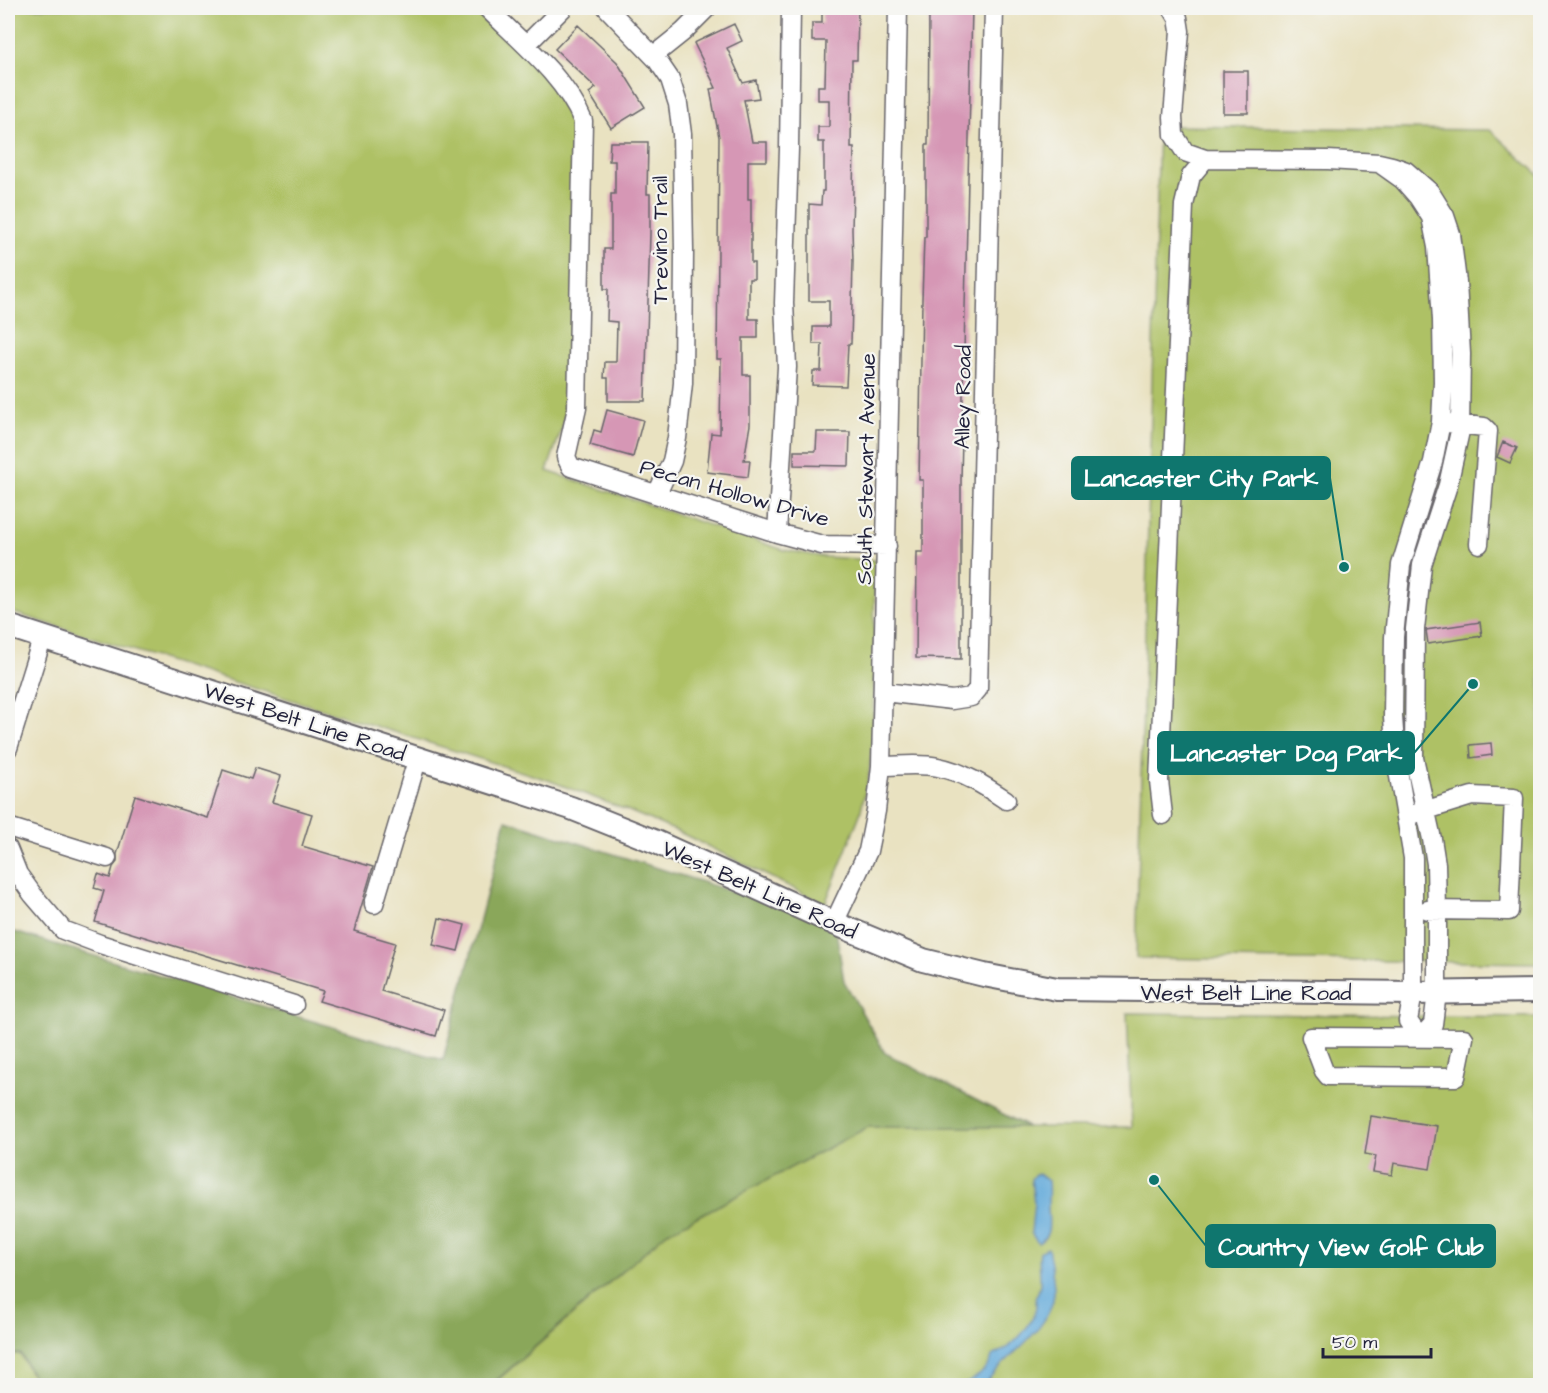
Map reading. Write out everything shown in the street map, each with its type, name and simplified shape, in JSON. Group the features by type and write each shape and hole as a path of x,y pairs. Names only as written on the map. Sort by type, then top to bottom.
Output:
{"main road":[{"name":"West Belt Line Road","path":"8,626 571,808 923,960 984,975 1058,989 1413,993 1540,991"}],"street":[{"path":"487,8 526,45 563,8"},
{"name":"Trevino Trail","path":"607,8 653,56 670,79 678,104 682,134 683,383 672,461 657,495"},
{"path":"653,56 683,32 707,8"},
{"path":"777,533 787,367 784,303 791,8"},
{"name":"South Stewart Avenue","path":"834,923 868,851 876,811 881,766 898,8"},
{"name":"Alley Road","path":"884,692 952,700 971,698 978,689 994,8"},
{"path":"1172,8 1178,18 1180,31 1173,117 1174,135 1185,152 1205,159 1328,160 1379,163 1403,180 1431,217 1448,282 1442,320 1452,395 1460,425 1453,466 1422,565 1417,609 1405,817 1413,858 1413,993 1408,1021 1420,1038"},
{"name":"Pecan Hollow Drive","path":"526,45 575,102 583,121 577,408 566,457 572,468 822,545 887,546"},
{"path":"1163,815 1159,781 1184,205 1191,176 1205,159"},
{"path":"1420,1038 1464,1038 1456,1077 1328,1076 1311,1037 1420,1038 1433,1024 1437,993 1436,864 1424,810 1407,774 1393,717 1394,637 1401,565 1432,462 1441,422 1452,395"},
{"path":"1441,422 1484,427 1488,431 1479,544"},
{"path":"1396,609 1417,609"},
{"path":"8,748 43,636"},
{"path":"375,904 418,757"},
{"path":"881,766 937,767 982,784 1006,800"},
{"path":"1405,817 1472,796 1514,798 1509,912 1413,910"},
{"path":"8,827 107,858"},
{"path":"8,849 18,874 33,896 63,930 100,945 294,1005"}],"green space":[{"path":"8,8 481,8 572,102 580,124 569,396 562,428 547,471 784,550 825,557 875,560 873,735 869,775 860,814 825,904 681,833 548,780 8,611"},
{"path":"1159,126 1490,130 1540,176 1540,963 1136,958"},
{"path":"506,820 835,924 844,981 885,1053 1028,1127 868,1127 666,1233 491,1385 37,1385 21,1354 8,1354 8,930 443,1060"},
{"path":"1127,1013 1540,1017 1540,1385 491,1386 666,1233 868,1127 1132,1127"},
{"path":"8,1354 20,1354 37,1385 8,1385"}],"water":[{"path":"1035,1174 1039,1174 1048,1181 1049,1227 1046,1236 1038,1243 1031,1233 1034,1202 1031,1179"},
{"path":"1048,1248 1054,1294 1051,1307 1044,1320 1036,1332 984,1385 964,1385 981,1373 991,1361 992,1356 1011,1345 1028,1326 1035,1312 1035,1298 1040,1287 1040,1251"}],"building":[{"path":"822,8 858,8 857,60 852,60 853,261 851,344 848,344 846,386 812,385 813,371 821,371 822,344 813,344 813,327 829,327 829,301 809,301 809,204 821,205 822,191 824,191 824,142 818,142 818,127 829,127 829,100 818,100 818,86 825,86 826,41 812,41 812,23 822,23"},
{"path":"929,8 972,8 961,480 961,659 916,658 917,552 923,552 923,480 919,480 922,300 924,237 926,237 926,145 928,145"},
{"path":"734,24 742,41 727,48 743,83 756,80 759,98 744,100 752,142 767,142 767,161 748,161 748,199 751,199 751,263 754,263 754,279 749,279 749,319 758,319 758,338 743,338 743,375 750,375 750,425 744,460 750,460 748,477 707,472 711,433 720,434 721,359 717,359 719,137 710,89 716,88 694,43"},
{"path":"578,25 617,62 645,107 611,128 589,93 596,88 555,49"},
{"path":"1223,71 1248,71 1248,113 1223,113"},
{"path":"610,142 648,142 647,194 650,194 650,234 645,401 608,401 608,378 604,378 605,362 616,362 617,322 607,321 608,289 604,289 604,249 611,249 611,194 615,194 615,161 609,161"},
{"path":"607,410 643,420 633,457 590,445 594,430 601,432"},
{"path":"817,432 850,432 849,466 794,465 794,451 816,451"},
{"path":"1503,442 1517,448 1510,463 1497,457"},
{"path":"1480,622 1482,636 1428,644 1426,630"},
{"path":"1491,743 1492,755 1471,758 1470,745"},
{"path":"255,768 281,776 272,802 312,814 302,846 373,867 354,931 395,943 381,991 444,1010 436,1036 319,1001 323,991 95,922 104,891 94,888 98,874 110,878 117,862 117,854 135,795 208,818 223,770 251,779"},
{"path":"439,918 465,925 458,951 433,945"},
{"path":"1371,1116 1437,1126 1430,1169 1394,1163 1392,1175 1373,1172 1376,1156 1365,1154"}],"place":[{"name":"Lancaster City Park","path":"1344,567"},
{"name":"Lancaster Dog Park","path":"1473,684"},
{"name":"Country View Golf Club","path":"1154,1180"}]}
